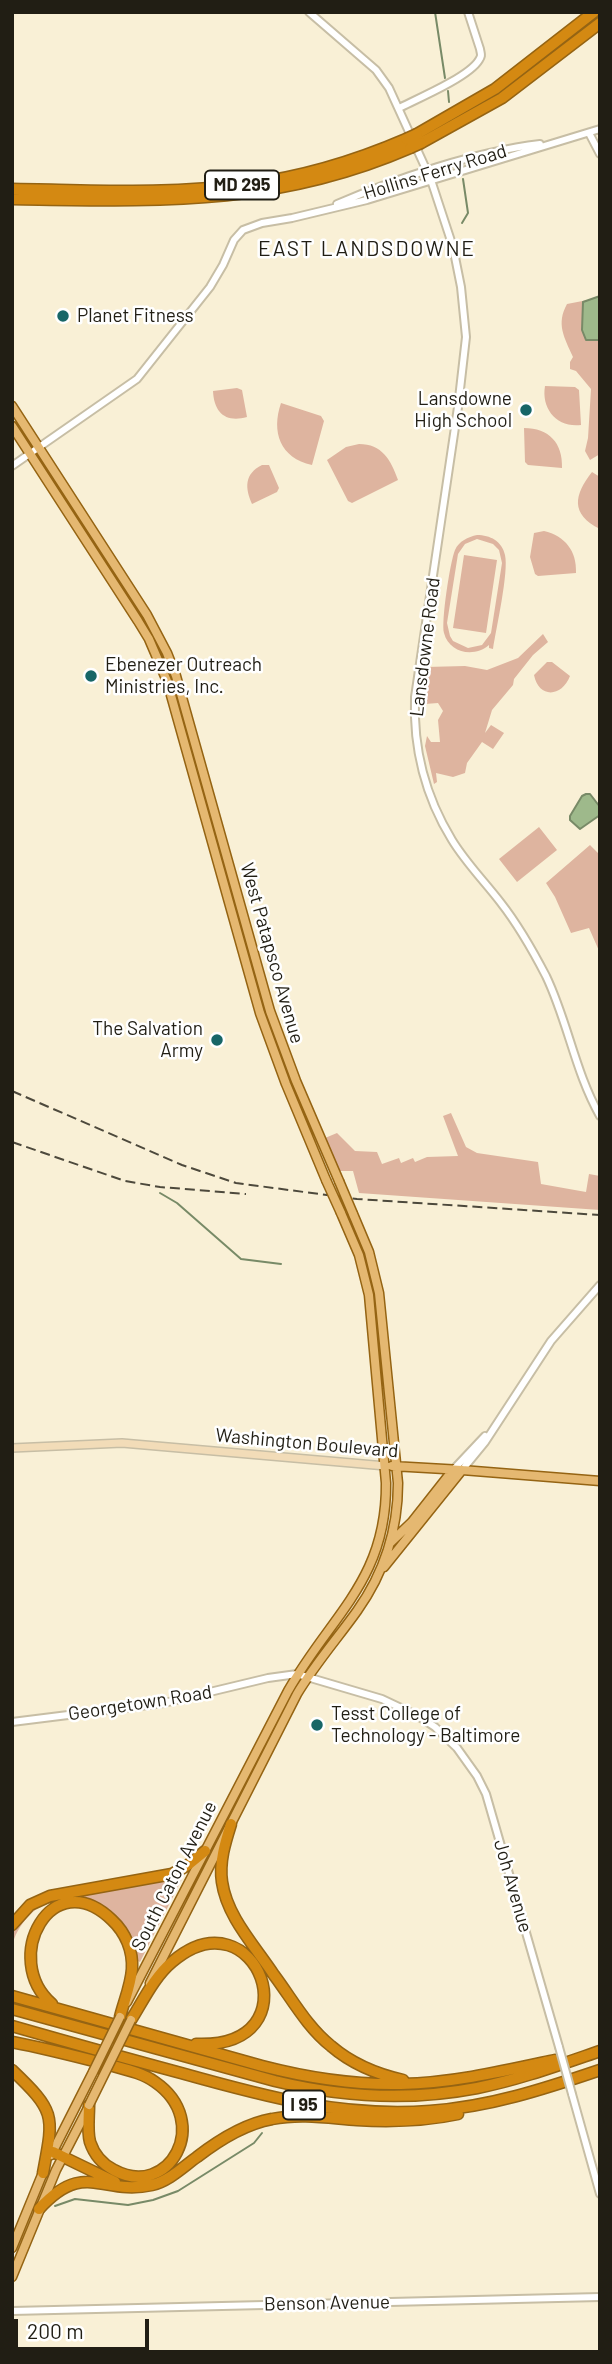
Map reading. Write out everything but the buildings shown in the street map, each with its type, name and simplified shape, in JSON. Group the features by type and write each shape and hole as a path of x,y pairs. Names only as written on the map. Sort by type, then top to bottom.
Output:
{"highway":[{"name":"MD 295","path":"419,139 495,89 594,12"},
{"name":"MD 295","path":"12,200 169,200 249,194 297,186 342,174 502,98 600,23"},
{"name":"MD 295","path":"12,189 149,191 247,184 316,171 408,144"},
{"path":"231,1824 221,1867 225,1896 237,1922 310,2025 332,2048 373,2072 403,2080 445,2081"},
{"path":"17,1927 22,1912 39,1900 62,1893 161,1877 180,1870 205,1851"},
{"path":"17,1927 42,1909 60,1904 82,1905 100,1911 110,1918 124,1935 132,1958 131,1979 120,2017"},
{"path":"131,2020 161,1973 188,1951 214,1944 235,1948 245,1954 260,1973 264,1983 263,2005 253,2025 235,2039 223,2042 198,2044 168,2040"},
{"path":"22,1978 45,2000 82,2016"},
{"path":"12,1996 262,2066 317,2078 381,2084 476,2077 600,2051"},
{"name":"I 95","path":"12,2009 275,2081 315,2090 363,2095 428,2095 477,2088 600,2051"},
{"name":"I 95","path":"12,2026 270,2098 344,2111 412,2112 461,2108 510,2098 600,2070"},
{"path":"12,2042 131,2071 155,2082 170,2096 181,2113 182,2141 175,2156 153,2174 134,2176 116,2172 97,2157 91,2144 88,2131 89,2105"},
{"path":"12,2070 37,2094 46,2106 50,2118 51,2132 43,2173"},
{"path":"39,2209 57,2191 71,2184 91,2182 144,2186 164,2180 233,2133 272,2119 308,2116 385,2121 446,2117 514,2100 582,2076"},
{"path":"58,2154 126,2186"}],"main road":[{"name":"West Patapsco Avenue","path":"12,406 147,615 167,653 176,676 270,1011 296,1081 369,1252 379,1293 397,1466 398,1496 390,1543"},
{"name":"West Patapsco Avenue","path":"12,426 138,621 158,660 264,1025 286,1084 359,1255 369,1295 386,1466 385,1510 379,1540"},
{"name":"Washington Boulevard","path":"12,1448 122,1443 600,1482"},
{"name":"South Caton Avenue","path":"378,1575 390,1543 406,1529 458,1470"},
{"name":"South Caton Avenue","path":"12,2248 43,2173 89,2105 307,1677 358,1609 378,1575 458,1470"},
{"name":"South Caton Avenue","path":"12,2277 58,2154 120,2017 297,1674 355,1595 379,1540"},
{"path":"379,1540 390,1543"}],"street":[{"name":"Lansdowne Road","path":"309,12 376,70 399,108 431,180 453,247 461,287 466,337 453,447 415,697 417,752 426,787 458,850 504,907 541,968 564,1022 585,1087 600,1116"},
{"path":"399,108 452,81 478,62 480,49 468,12"},
{"name":"Hollins Ferry Road","path":"12,466 137,379 210,287 234,240 243,230 431,180 600,129"},
{"path":"589,133 600,154"},
{"name":"Hollins Ferry Road","path":"317,212 380,186 498,151 556,143"},
{"path":"458,1470 494,1427 551,1341 600,1285"},
{"name":"Georgetown Road","path":"12,1722 164,1703 268,1678 297,1674 307,1677"},
{"name":"Joh Avenue","path":"307,1677 382,1699 408,1710 435,1727 467,1760 486,1794 493,1814 600,2194"},
{"name":"Benson Avenue","path":"12,2311 600,2297"}],"shaded area":[{"path":"600,281 600,454 590,460 585,451 591,389 576,371 570,369 573,357 562,331 562,318 567,304 598,298"},
{"path":"600,296 600,340 586,340 582,330 583,302"},
{"path":"545,386 575,387 579,390 581,425 565,423 553,415 546,402"},
{"path":"237,388 242,390 247,417 233,419 219,410 213,391"},
{"path":"281,403 321,416 324,421 312,465 292,456 281,442 277,424"},
{"path":"524,428 541,431 553,439 560,451 562,468 528,465 525,462"},
{"path":"359,444 380,450 398,480 352,503 348,501 327,460 346,447"},
{"path":"262,465 269,465 279,488 277,492 252,504 248,492 249,477"},
{"path":"592,472 600,477 600,529 584,517 578,503 581,489"},
{"path":"544,531 564,541 572,551 576,573 535,574 530,557 534,533"},
{"path":"477,535 495,540 503,550 506,563 493,649 489,648 489,645 469,652 456,649 447,640 444,617 455,550 461,542","holes":["477,539 493,544 499,550 502,563 491,633 482,645 468,648 453,641 447,623 458,554 465,544"]},
{"path":"464,555 497,560 486,633 453,628"},
{"path":"543,634 548,642 533,655 492,710 485,733 491,725 504,733 493,749 482,742 467,763 465,773 453,777 436,773 437,782 434,784 425,746 427,736 431,742 440,742 438,720 443,711 438,703 425,704 426,667 465,666 487,670 518,658"},
{"path":"547,662 552,662 570,676 562,688 556,691 545,691 534,675"},
{"path":"586,794 590,794 600,807 600,815 580,829 570,820 570,816"},
{"path":"539,827 557,850 517,882 499,859"},
{"path":"590,845 600,855 600,953 589,928 571,933 546,883"},
{"path":"451,1113 466,1147 477,1153 538,1162 541,1184 586,1192 589,1174 600,1176 600,1210 359,1193 353,1171 339,1171 325,1138 337,1133 355,1151 377,1152 382,1164 399,1158 401,1163 413,1158 415,1162 427,1157 458,1156 443,1116"},
{"path":"180,1873 184,1875 140,1962 136,1960 125,1929 85,1906 61,1899 42,1905 33,1912 19,1928 12,1947 12,1929 38,1903"}],"waterway":[{"path":"435,12 445,78"},
{"path":"448,91 449,102"},
{"path":"462,223 468,213 463,179"},
{"path":"160,1193 177,1203 241,1259 281,1264"},
{"path":"55,2206 75,2199 128,2205 153,2200 178,2191 254,2143 262,2133"}],"railway":[{"path":"12,1091 182,1165 236,1183 357,1199 600,1215"},
{"path":"12,1142 125,1181 160,1187 246,1194"}],"place":[{"name":"Planet Fitness","path":"63,316"},
{"name":"Lansdowne High School","path":"526,410"},
{"name":"Ebenezer Outreach Ministries, Inc.","path":"91,676"},
{"name":"The Salvation Army","path":"217,1040"},
{"name":"Tesst College of Technology - Baltimore","path":"317,1725"}],"district":[{"name":"EAST LANDSDOWNE","path":"367,249"}]}
